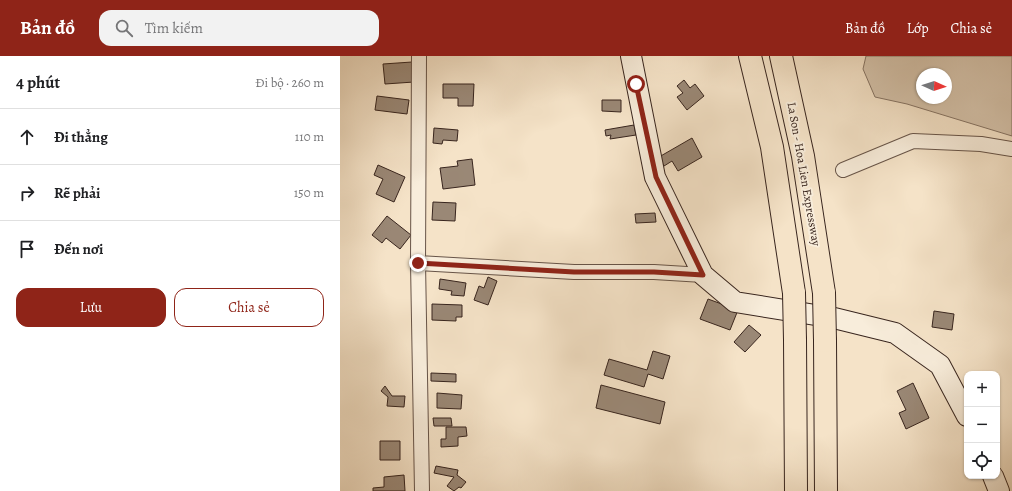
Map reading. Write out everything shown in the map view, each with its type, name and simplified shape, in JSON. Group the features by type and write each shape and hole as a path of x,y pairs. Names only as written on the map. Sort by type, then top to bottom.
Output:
{"highway":[{"path":"750,56 772,147 794,293 796,491"},
{"name":"La Son - Hoa Lien Expressway","path":"781,56 803,156 824,293 826,491"}],"main road":[{"path":"631,56 656,177 703,275 735,302 834,318 895,333 940,365 964,410"},
{"path":"994,479 999,491"}],"street":[{"path":"419,56 418,263 422,491"},
{"path":"843,170 913,141 981,144 1012,149"},
{"path":"418,263 574,272 654,272 703,275"}],"shaded area":[{"path":"866,56 1012,56 1012,136 907,104 875,97 863,69"}],"building":[{"path":"412,62 414,82 385,84 383,64"},
{"path":"684,80 690,88 695,84 704,96 687,110 677,97 683,93 677,86"},
{"path":"443,84 474,84 473,106 458,106 458,98 443,98"},
{"path":"377,96 409,100 407,114 375,110"},
{"path":"602,100 621,100 621,112 602,111"},
{"path":"634,125 636,135 610,139 611,135 606,136 605,130"},
{"path":"434,128 458,130 457,141 443,140 442,144 433,143"},
{"path":"692,138 702,157 678,171 672,161 664,166 659,157"},
{"path":"472,159 475,185 443,189 440,168 458,166 457,161"},
{"path":"378,165 405,177 394,202 376,194 383,179 374,175"},
{"path":"433,202 456,203 455,221 432,220"},
{"path":"655,213 656,222 636,223 635,214"},
{"path":"387,216 411,235 400,249 386,238 382,243 372,235"},
{"path":"488,277 497,281 488,305 474,300 479,286 484,288"},
{"path":"440,279 466,283 464,296 451,295 452,291 439,289"},
{"path":"708,299 738,310 730,330 700,319"},
{"path":"432,304 462,305 462,317 456,317 456,321 432,320"},
{"path":"934,311 954,314 952,330 932,327"},
{"path":"749,325 761,335 745,352 734,342"},
{"path":"653,351 670,356 663,379 648,374 644,387 604,375 609,359 647,370"},
{"path":"431,373 456,374 456,382 431,381"},
{"path":"913,383 929,418 906,429 899,413 906,410 897,391"},
{"path":"601,385 665,402 660,424 596,408"},
{"path":"385,386 392,396 405,396 404,407 387,406 388,397 381,391"},
{"path":"437,393 462,395 461,409 437,408"},
{"path":"433,418 451,418 452,426 434,426"},
{"path":"446,427 466,427 467,436 458,437 458,446 441,447 441,439 446,439"},
{"path":"380,441 400,441 400,460 380,460"},
{"path":"436,466 458,470 457,475 466,482 461,488 459,487 454,491 447,486 454,477 434,473"},
{"path":"404,475 405,491 373,491 373,488 384,487 384,477"}],"route":[{"path":"418,263 574,272 654,272 703,275 656,177 636,84"}]}
